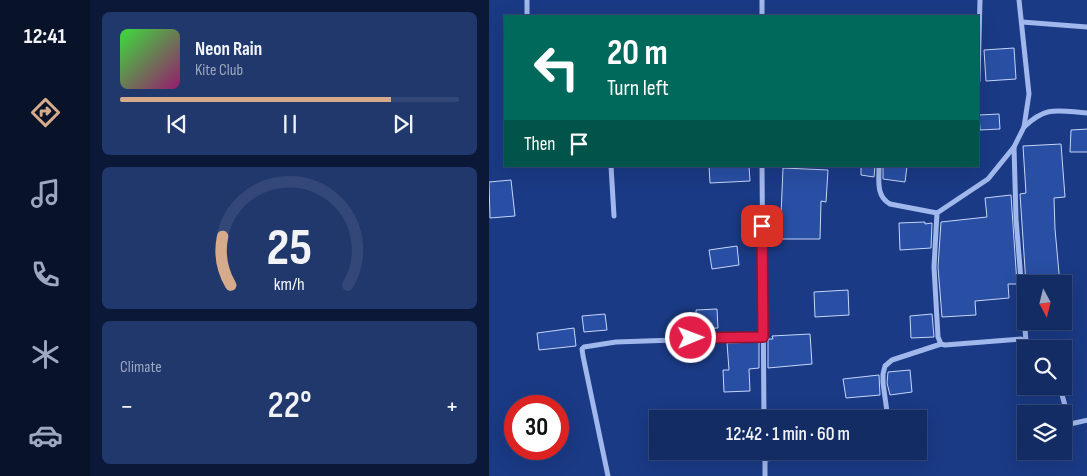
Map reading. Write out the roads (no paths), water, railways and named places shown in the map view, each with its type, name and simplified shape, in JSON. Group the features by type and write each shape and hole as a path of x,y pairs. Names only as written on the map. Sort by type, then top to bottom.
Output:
{"street":[{"path":"527,0 527,15"},
{"path":"762,0 762,15"},
{"path":"979,40 980,0"},
{"path":"879,167 879,192 884,200 890,204 937,213 988,179 1014,147 1024,127 1029,94 1019,0"},
{"path":"1022,22 1087,27"},
{"path":"1024,127 1035,116 1044,112 1087,113"},
{"path":"1014,147 1016,219 1026,340"},
{"path":"611,167 614,216"},
{"path":"762,167 764,410"},
{"path":"937,213 934,267 938,337 941,344"},
{"path":"608,476 583,356 584,347 616,342 763,337"},
{"path":"887,410 883,374 885,366 892,360 941,344 1024,340"},
{"path":"1062,395 1070,424 1087,420"},
{"path":"765,460 765,476"}]}
